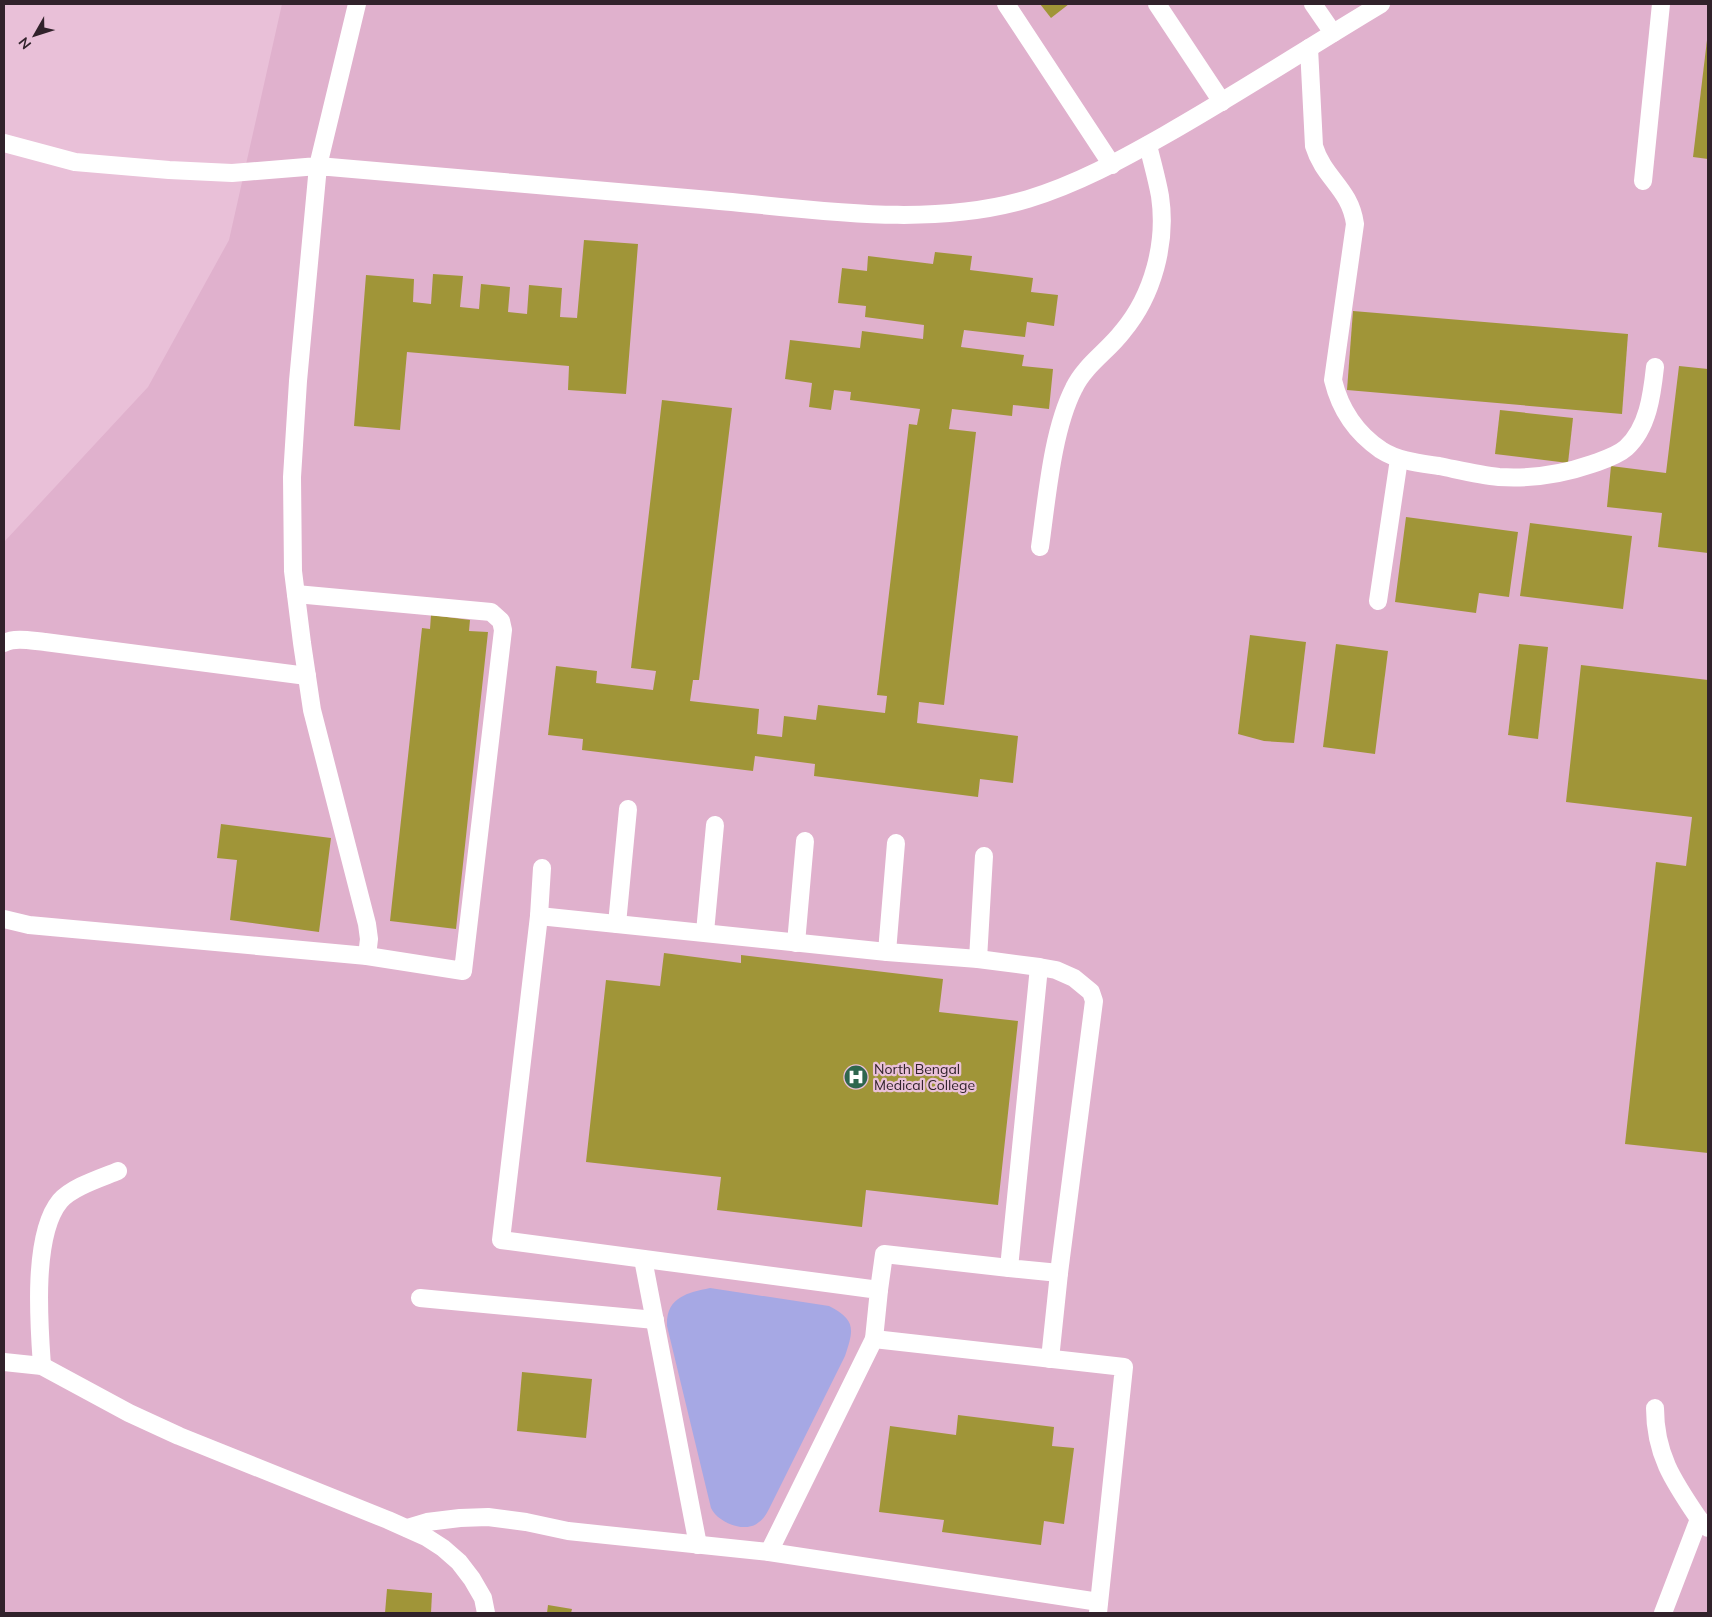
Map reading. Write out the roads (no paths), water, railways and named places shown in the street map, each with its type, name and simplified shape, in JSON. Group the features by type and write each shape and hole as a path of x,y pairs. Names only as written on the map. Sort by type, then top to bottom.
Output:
{"lane":[{"path":"357,4 318,166 298,381 292,477 293,571 306,676 312,710 367,924 369,939 367,956"},
{"path":"1006,4 1112,165"},
{"path":"1157,4 1222,102"},
{"path":"1313,4 1333,33"},
{"path":"4,143 75,162 169,170 232,173 318,166 853,212 913,215 948,214 987,209 1027,199 1070,184 1112,165 1222,102 1382,4"},
{"path":"1643,181 1661,4"},
{"path":"1309,48 1314,146 1324,168 1350,204 1355,224 1333,380 1346,415 1363,434 1381,450 1399,459 1499,477 1544,476 1578,469 1606,459 1625,449 1636,437 1644,421 1655,367"},
{"path":"1040,547 1055,445 1074,387 1099,356 1122,333 1146,296 1152,278 1162,224 1160,196 1148,145"},
{"path":"1378,600 1399,459"},
{"path":"4,919 29,924 367,956 463,971 503,626 498,617 491,612 296,594"},
{"path":"4,643 26,640 45,642 306,676"},
{"path":"617,924 628,809"},
{"path":"705,932 714,825"},
{"path":"796,943 805,841"},
{"path":"887,952 896,843"},
{"path":"978,959 984,856"},
{"path":"542,868 539,916 501,1240 879,1290"},
{"path":"539,916 887,952 978,959 1039,967 1056,970 1074,978 1091,992 1094,1001 1059,1273 1050,1359"},
{"path":"1009,1268 1039,967"},
{"path":"42,1366 39,1322 41,1270 47,1228 60,1201 73,1191 118,1171"},
{"path":"769,1552 874,1339 884,1254 1059,1273"},
{"path":"643,1259 698,1545"},
{"path":"420,1298 655,1320"},
{"path":"407,1528 427,1522 488,1517 526,1522 568,1531 769,1552 1098,1608 1124,1367 874,1339"},
{"path":"4,1362 42,1366 129,1413 179,1436 407,1528 443,1548 459,1562 483,1598 486,1613"},
{"path":"1655,1408 1655,1424 1663,1459 1676,1486 1704,1523 1663,1613"}],"place":[{"name":"North Bengal Medical College","path":"856,1077"}]}
